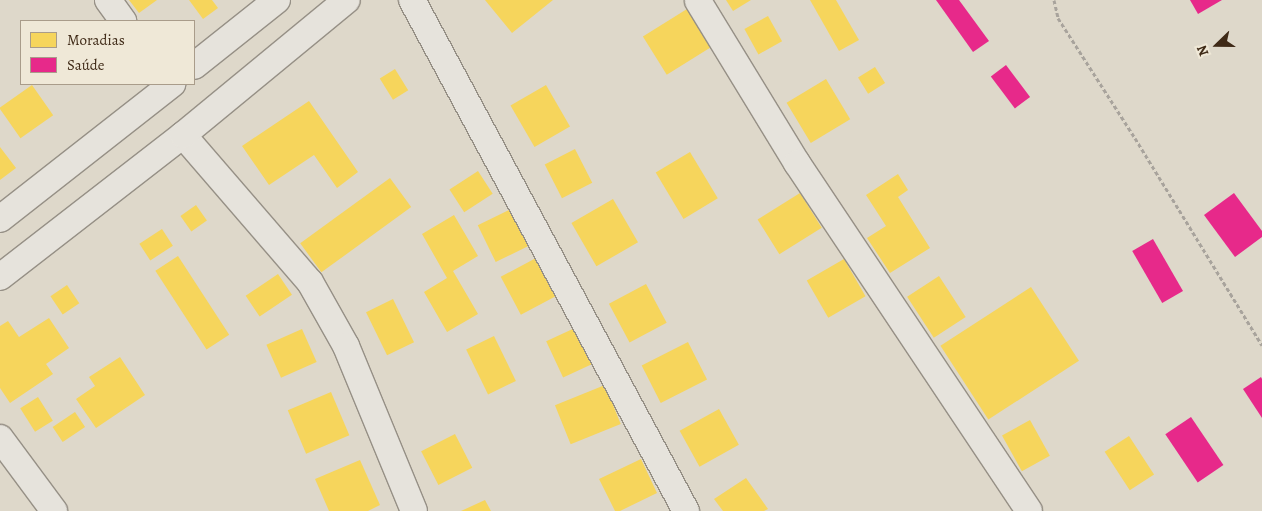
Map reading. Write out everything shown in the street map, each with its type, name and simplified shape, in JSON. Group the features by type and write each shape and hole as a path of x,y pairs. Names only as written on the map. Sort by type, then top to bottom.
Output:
{"street":[{"path":"108,0 122,20"},
{"path":"195,65 277,0"},
{"path":"0,277 182,135 347,0"},
{"path":"412,0 686,511"},
{"path":"698,1 797,163 1029,511"},
{"path":"0,219 168,85"},
{"path":"182,135 310,282 346,346 414,511"},
{"path":"0,438 54,511"}],"path":[{"path":"1054,0 1058,18 1135,138 1262,345"}],"building: Moradias":[{"path":"129,0 157,0 139,13"},
{"path":"189,0 212,0 218,8 203,19"},
{"path":"485,0 553,0 512,33"},
{"path":"726,0 751,0 733,11"},
{"path":"810,0 836,0 859,40 839,51"},
{"path":"687,9 711,47 667,75 643,37"},
{"path":"768,16 782,41 758,54 744,29"},
{"path":"875,67 885,83 868,94 858,78"},
{"path":"395,69 408,90 393,100 380,79"},
{"path":"826,79 850,119 811,143 787,103"},
{"path":"32,85 53,115 20,138 0,107"},
{"path":"546,85 570,127 534,147 510,106"},
{"path":"309,101 358,172 337,188 314,155 269,185 242,146"},
{"path":"0,147 16,168 0,180"},
{"path":"575,149 592,183 562,198 545,164"},
{"path":"690,152 718,198 684,219 656,173"},
{"path":"478,171 493,194 464,212 449,190"},
{"path":"898,174 908,190 898,197 930,248 890,273 867,238 886,226 866,195"},
{"path":"390,178 411,207 321,272 300,243"},
{"path":"800,193 822,228 779,254 758,219"},
{"path":"613,199 638,242 596,266 571,223"},
{"path":"196,205 207,221 191,231 180,216"},
{"path":"511,209 529,246 496,262 478,225"},
{"path":"454,215 478,256 453,271 478,314 447,332 424,292 447,278 422,234"},
{"path":"162,229 173,246 150,260 139,244"},
{"path":"178,256 229,335 207,350 155,271"},
{"path":"536,258 556,296 521,315 501,277"},
{"path":"844,259 866,296 828,318 807,280"},
{"path":"278,274 292,295 260,317 246,296"},
{"path":"939,276 966,317 934,338 907,297"},
{"path":"646,284 667,323 630,343 609,304"},
{"path":"67,285 79,303 63,314 50,296"},
{"path":"1031,287 1079,361 988,420 940,346"},
{"path":"393,299 414,342 387,355 366,312"},
{"path":"49,318 69,348 46,364 53,374 10,403 0,388 0,326 8,321 19,337"},
{"path":"577,327 594,363 563,378 546,341"},
{"path":"302,329 317,362 281,378 266,345"},
{"path":"494,336 516,381 488,395 466,350"},
{"path":"688,342 707,379 661,403 642,366"},
{"path":"120,357 145,395 96,428 76,399 95,386 89,377"},
{"path":"605,385 621,424 571,444 555,405"},
{"path":"331,392 349,435 306,454 288,410"},
{"path":"38,397 53,421 35,432 20,408"},
{"path":"719,409 739,445 700,467 680,431"},
{"path":"75,412 85,427 63,442 53,427"},
{"path":"1030,420 1050,456 1022,471 1002,436"},
{"path":"455,434 472,468 438,485 421,451"},
{"path":"1129,436 1154,475 1130,490 1105,452"},
{"path":"641,459 657,493 620,511 615,511 599,479"},
{"path":"360,460 380,505 368,511 329,511 315,479"},
{"path":"746,478 768,509 764,511 723,511 714,499"},
{"path":"485,500 491,511 461,511"}],"building: Saúde":[{"path":"936,0 959,0 989,41 973,52"},
{"path":"1190,0 1222,0 1198,14"},
{"path":"1006,65 1030,97 1015,108 991,76"},
{"path":"1234,193 1262,231 1262,237 1235,257 1204,215"},
{"path":"1153,239 1183,291 1162,303 1132,251"},
{"path":"1261,377 1262,379 1262,418 1243,389"},
{"path":"1191,417 1223,465 1198,482 1165,434"}]}
